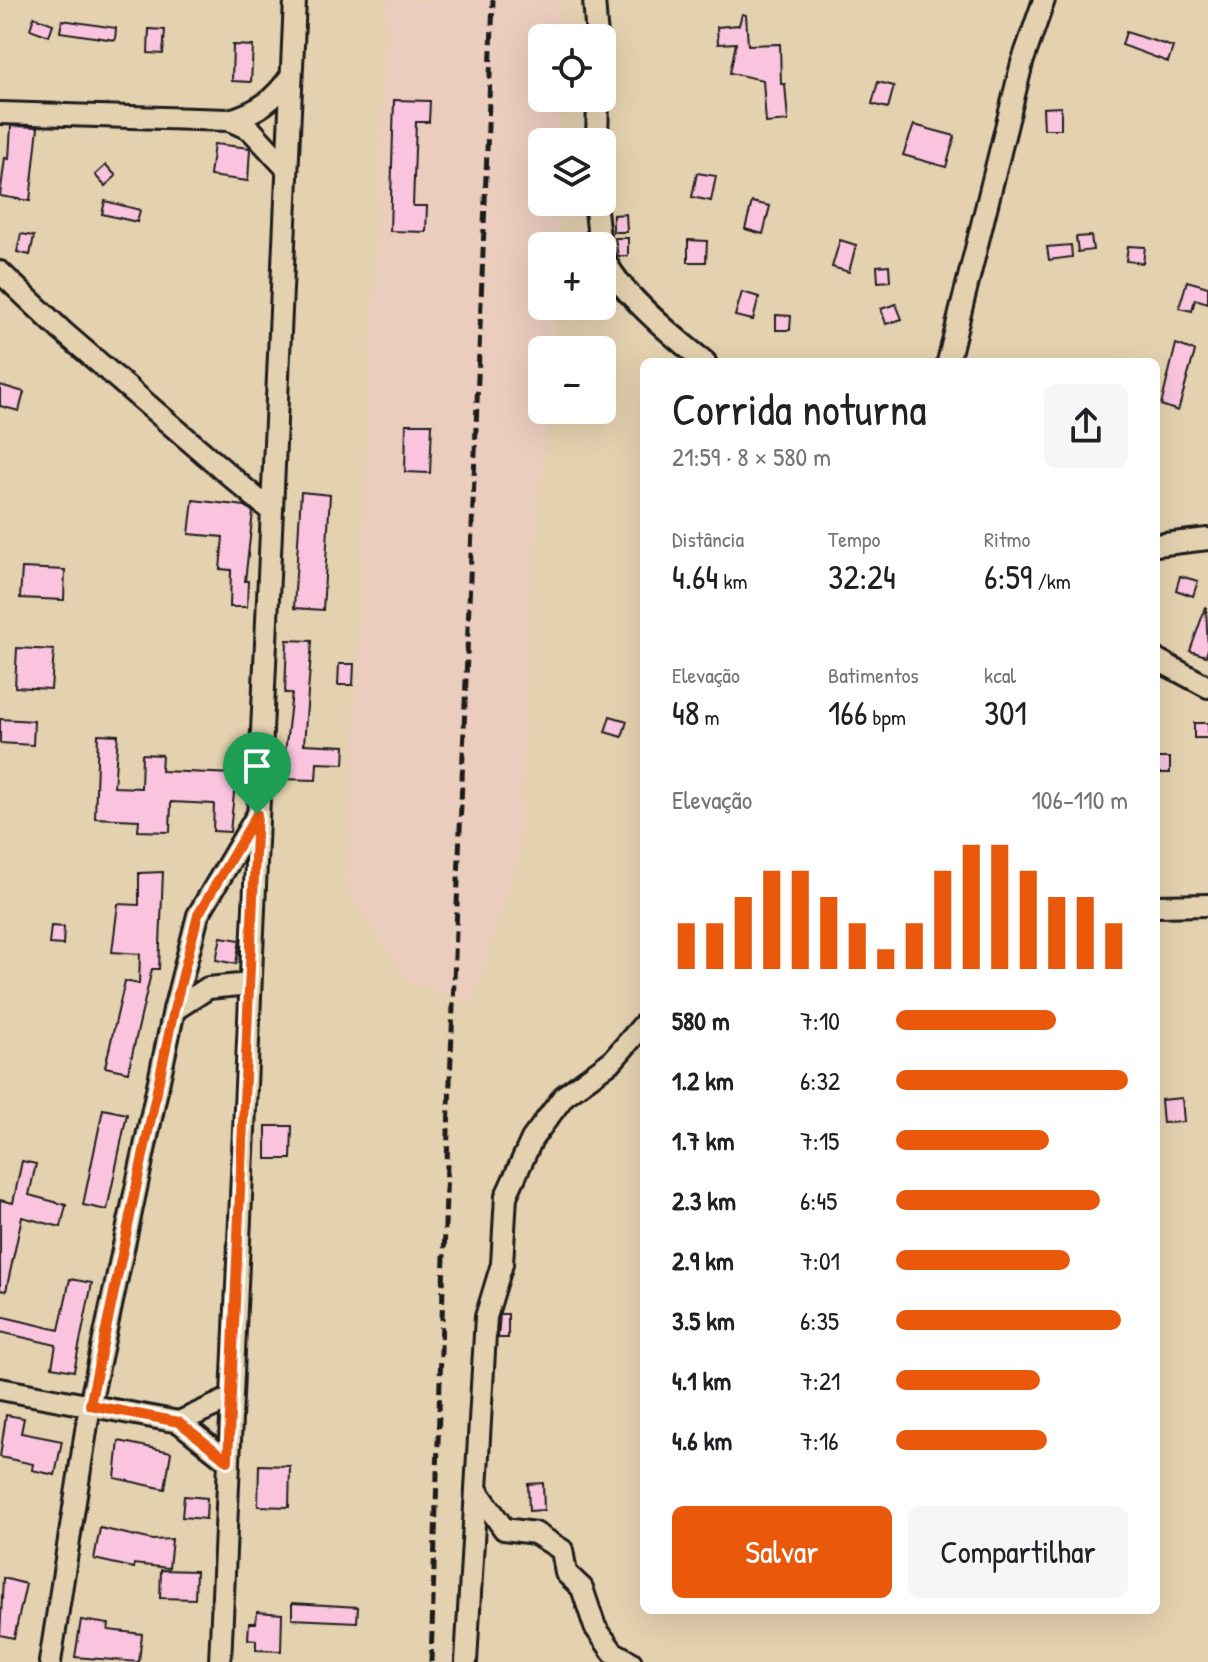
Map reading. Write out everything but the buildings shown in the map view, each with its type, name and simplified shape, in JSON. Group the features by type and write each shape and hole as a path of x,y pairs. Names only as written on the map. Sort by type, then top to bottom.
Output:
{"street":[{"path":"220,1662 295,0"},
{"path":"594,0 596,24"},
{"path":"949,358 1022,63 1044,0"},
{"path":"0,113 229,120 251,114 275,99 291,74"},
{"path":"229,120 251,130 287,169"},
{"path":"0,272 62,331 271,511"},
{"path":"616,279 701,358"},
{"path":"1160,545 1208,539"},
{"path":"1160,661 1208,687"},
{"path":"50,1662 90,1405 174,1010 198,915 257,814"},
{"path":"1160,906 1208,905"},
{"path":"174,1010 208,988 250,984"},
{"path":"466,1662 486,1317 502,1264 506,1196 513,1176 554,1108 613,1060 640,1029"},
{"path":"0,1389 179,1422 228,1461"},
{"path":"179,1422 231,1398"},
{"path":"478,1492 504,1529 535,1533 562,1550 566,1573 582,1588 595,1627 613,1652 631,1662"}],"shaded area":[{"path":"387,0 560,0 559,24 528,24 528,112 559,112 559,128 528,128 528,216 559,216 559,232 528,232 528,320 555,320 554,336 528,336 528,424 547,424 529,605 521,848 474,1001 410,983 347,891"}],"railway":[{"path":"431,1662 448,1132 493,0"}],"route":[{"path":"257,814 253,899 228,1461 179,1422 90,1405 174,1010 198,915 257,814"}]}
